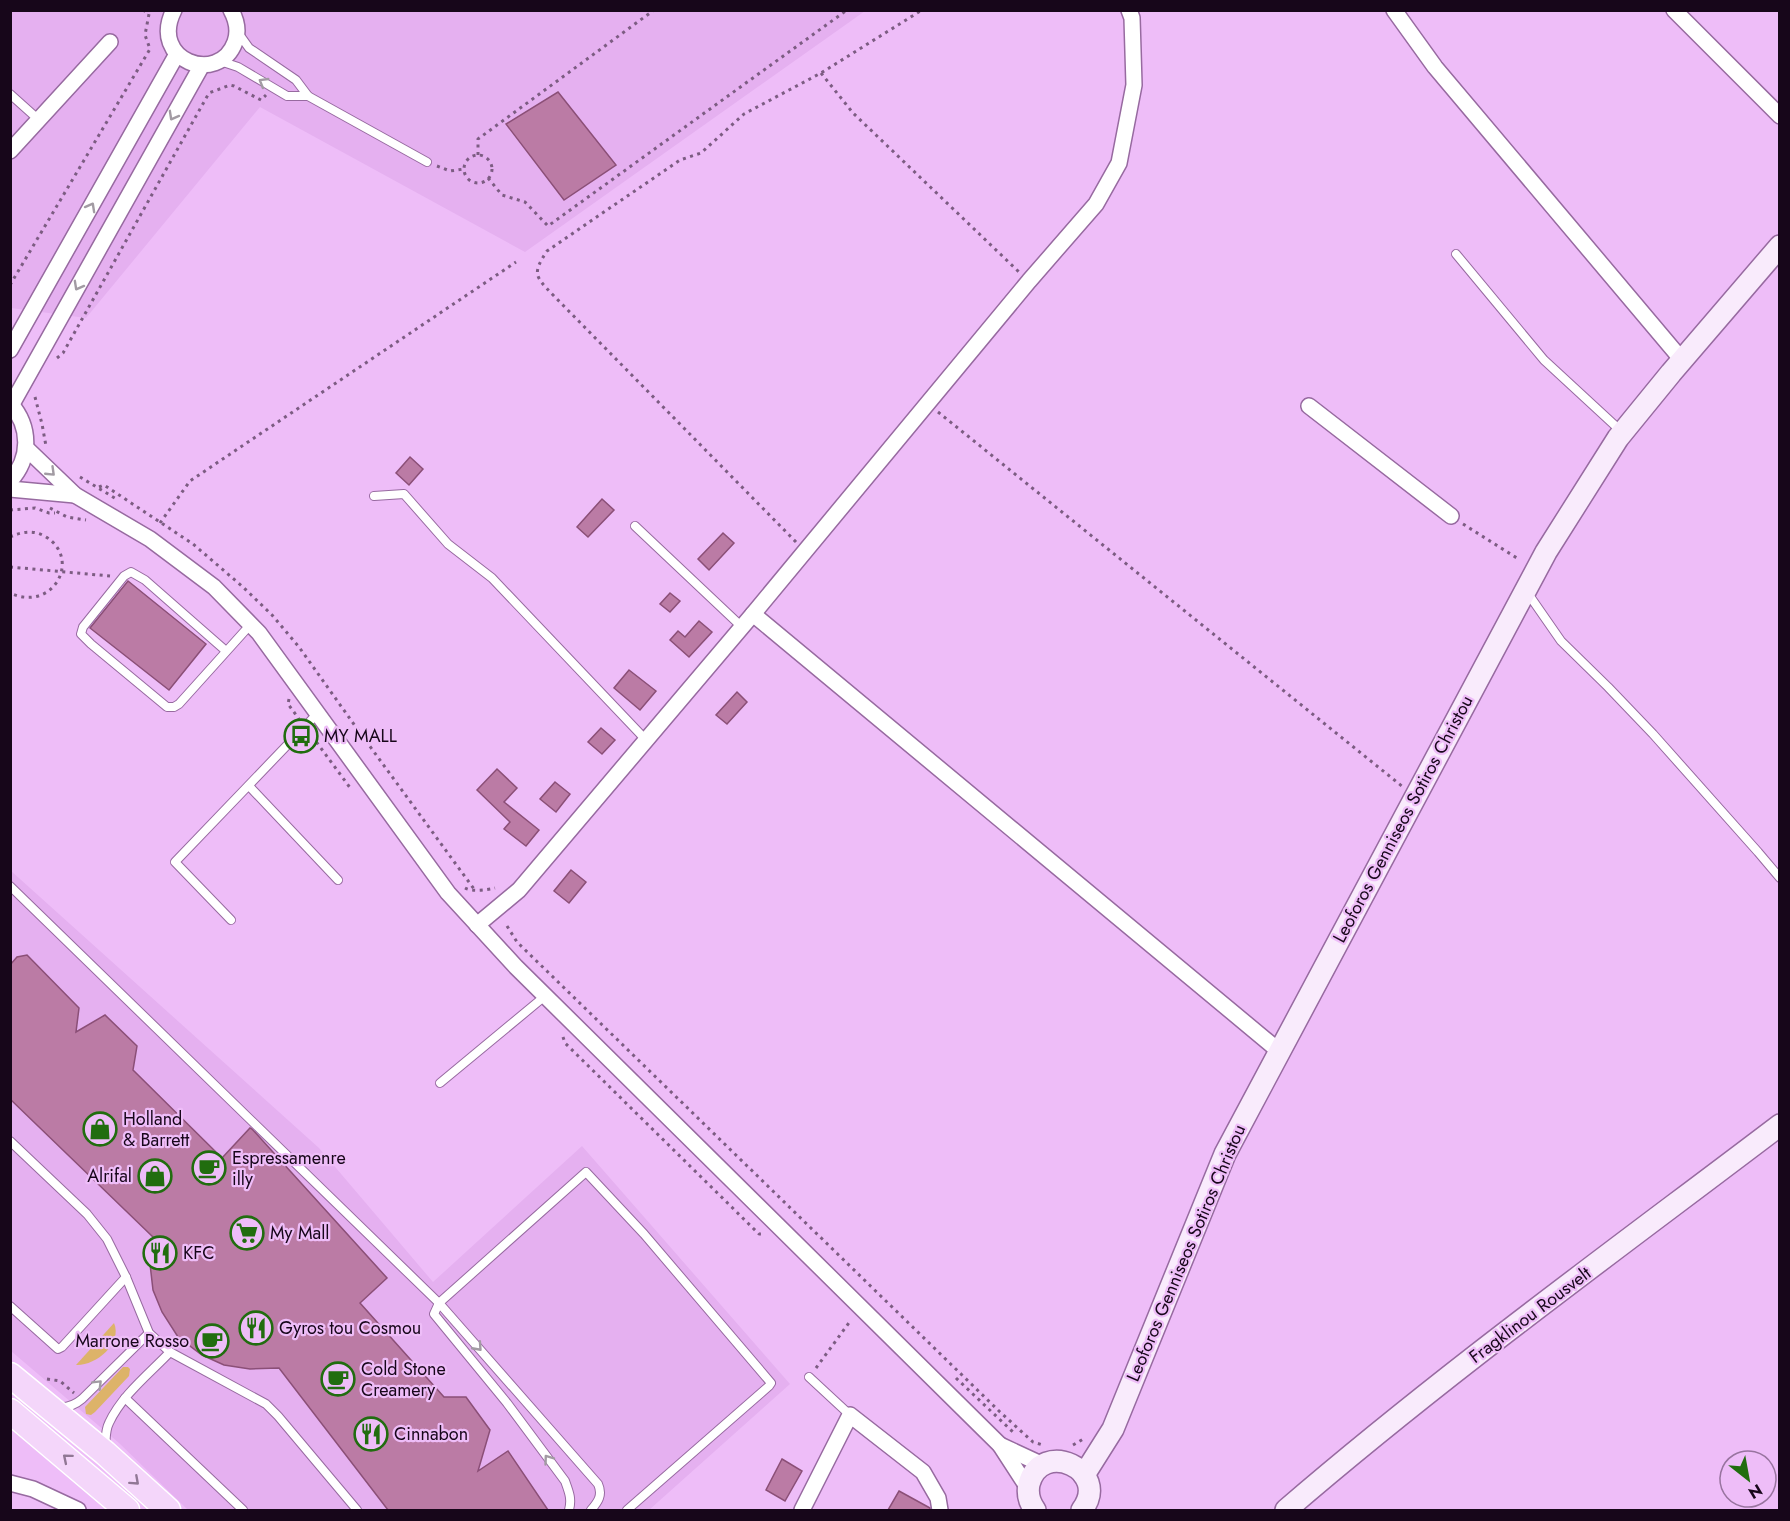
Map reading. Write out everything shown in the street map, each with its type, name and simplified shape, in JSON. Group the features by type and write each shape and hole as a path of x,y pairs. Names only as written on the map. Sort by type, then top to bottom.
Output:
{"main road":[{"name":"Leoforos Genniseos Sotiros Christou","path":"1074,1459 1095,1438 1113,1429 1225,1154 1536,570 1622,433 1779,246"},
{"name":"Fragklinou Rousvelt","path":"1286,1510 1468,1362 1779,1125"},
{"path":"10,1375 105,1453 168,1510"},
{"path":"10,1411 127,1510"},
{"path":"1035,1510 1028,1488 1044,1454 1052,1462 1074,1459 1089,1491 1088,1500 1082,1510"}],"street":[{"path":"174,10 168,28 169,38 177,54 193,64 202,65 219,61 232,48 238,33 231,10"},
{"path":"477,925 519,890 1096,204 1119,163 1134,85 1132,18 1129,10"},
{"path":"1394,10 1435,67 1682,360"},
{"path":"1674,10 1779,116"},
{"path":"10,151 110,42"},
{"path":"13,340 177,54"},
{"path":"10,482 19,470 26,448 24,424 11,403 202,65"},
{"path":"1309,406 1451,516"},
{"path":"26,448 75,495 150,539 214,587 251,624 273,650 448,893 516,967 1000,1445 1028,1488"},
{"path":"10,489 75,495"},
{"path":"753,614 1279,1051"},
{"path":"802,1510 850,1415 923,1472 938,1498 940,1510"},
{"path":"1000,1445 1044,1454"},
{"path":"10,1483 33,1489 78,1510"}],"lane":[{"path":"238,33 249,48 296,80 308,96 427,162"},
{"path":"219,61 238,66 287,96 308,96"},
{"path":"10,94 39,120"},
{"path":"1456,254 1544,360 1622,433"},
{"path":"374,496 404,494 448,544 492,578 646,740"},
{"path":"635,526 742,627"},
{"path":"226,651 145,580 131,572 124,576 82,627 81,634 167,707 174,707 179,704 251,624"},
{"path":"1526,590 1561,641 1653,734 1779,878"},
{"path":"231,920 175,862 318,713"},
{"path":"249,786 338,880"},
{"path":"10,886 439,1303 598,1484 599,1500 591,1510"},
{"path":"440,1083 545,996"},
{"path":"10,1141 87,1214 107,1239 126,1277 149,1333 170,1352 266,1404 357,1510"},
{"path":"569,1510 570,1492 565,1481 507,1403 434,1314 439,1303 586,1172 771,1383 627,1510"},
{"path":"10,1306 58,1349 126,1277"},
{"path":"48,1406 64,1408 75,1405 89,1394 149,1333"},
{"path":"105,1453 106,1431 109,1422 125,1398 170,1352"},
{"path":"809,1377 850,1415"},
{"path":"125,1398 243,1510"}],"path":[{"path":"10,285 150,49 145,35 149,14 143,10"},
{"path":"478,155 478,139 654,10"},
{"path":"488,178 502,195 525,202 548,226 847,10"},
{"path":"804,551 538,280 537,266 547,251 680,160 701,153 744,114 821,73 922,10"},
{"path":"821,73 854,113 1029,281"},
{"path":"48,363 63,353 209,93 234,86 261,100 265,99 271,87"},
{"path":"478,155 490,161 492,170 488,178 480,182 471,181 464,170 467,161 478,155"},
{"path":"427,162 450,171 464,170"},
{"path":"158,528 190,481 516,262"},
{"path":"34,392 47,451"},
{"path":"927,403 1416,797"},
{"path":"70,472 98,487"},
{"path":"10,510 35,508 67,517"},
{"path":"1451,516 1536,570"},
{"path":"10,537 19,533 40,534 50,539 57,547 61,557 59,579 44,595 22,598 10,593"},
{"path":"10,567 111,576"},
{"path":"474,889 495,888"},
{"path":"507,935 507,926 517,942 1044,1454"},
{"path":"809,1377 853,1316"},
{"path":"954,1375 1016,1435"},
{"path":"1074,1459 1095,1438"},
{"path":"1074,1459 1084,1439 1095,1438"},
{"path":"1029,1445 1044,1454"}],"shaded area":[{"path":"11,11 865,11 525,252 260,107 86,318 11,308"},
{"path":"10,870 319,1148 433,1282 582,1146 790,1384 649,1510 188,1510 119,1443 11,1351"},
{"path":"114,1323 115,1339 106,1352 91,1362 76,1365"},
{"path":"123,1367 130,1369 129,1376 95,1412 91,1415 86,1414 85,1407"}],"building":[{"path":"558,92 616,165 564,200 506,124"},
{"path":"410,457 423,469 409,485 396,473"},
{"path":"602,499 614,510 588,537 577,527"},
{"path":"723,533 734,543 709,570 698,559"},
{"path":"128,581 206,644 169,690 90,628"},
{"path":"670,593 680,601 670,612 660,604"},
{"path":"699,621 712,632 689,657 670,640 678,631 685,637"},
{"path":"629,670 656,691 640,710 614,688"},
{"path":"737,692 747,702 727,724 716,715"},
{"path":"601,728 615,740 602,754 588,742"},
{"path":"497,769 517,788 504,802 539,830 526,846 504,829 510,822 477,790"},
{"path":"555,782 570,794 556,812 540,799"},
{"path":"571,870 586,882 569,903 554,891"},
{"name":"My Mall","path":"27,955 79,1008 76,1032 105,1015 137,1046 133,1070 222,1158 250,1128 252,1129 387,1278 360,1303 444,1397 466,1397 490,1430 478,1471 508,1451 548,1510 388,1510 279,1368 250,1369 224,1365 202,1355 178,1337 162,1312 153,1290 150,1264 154,1238 10,1099 10,965 17,957"},
{"path":"782,1459 802,1471 785,1501 766,1490"},
{"path":"899,1491 930,1508 930,1510 888,1510"}],"place":[{"name":"MY MALL","path":"301,736"},
{"name":"Holland & Barrett","path":"100,1129"},
{"name":"Espressamenre illy","path":"209,1168"},
{"name":"Alrifal","path":"155,1176"},
{"name":"My Mall","path":"247,1233"},
{"name":"KFC","path":"160,1253"},
{"name":"Gyros tou Cosmou","path":"256,1328"},
{"name":"Marrone Rosso","path":"212,1341"},
{"name":"Cold Stone Creamery","path":"338,1379"},
{"name":"Cinnabon","path":"371,1434"}]}
